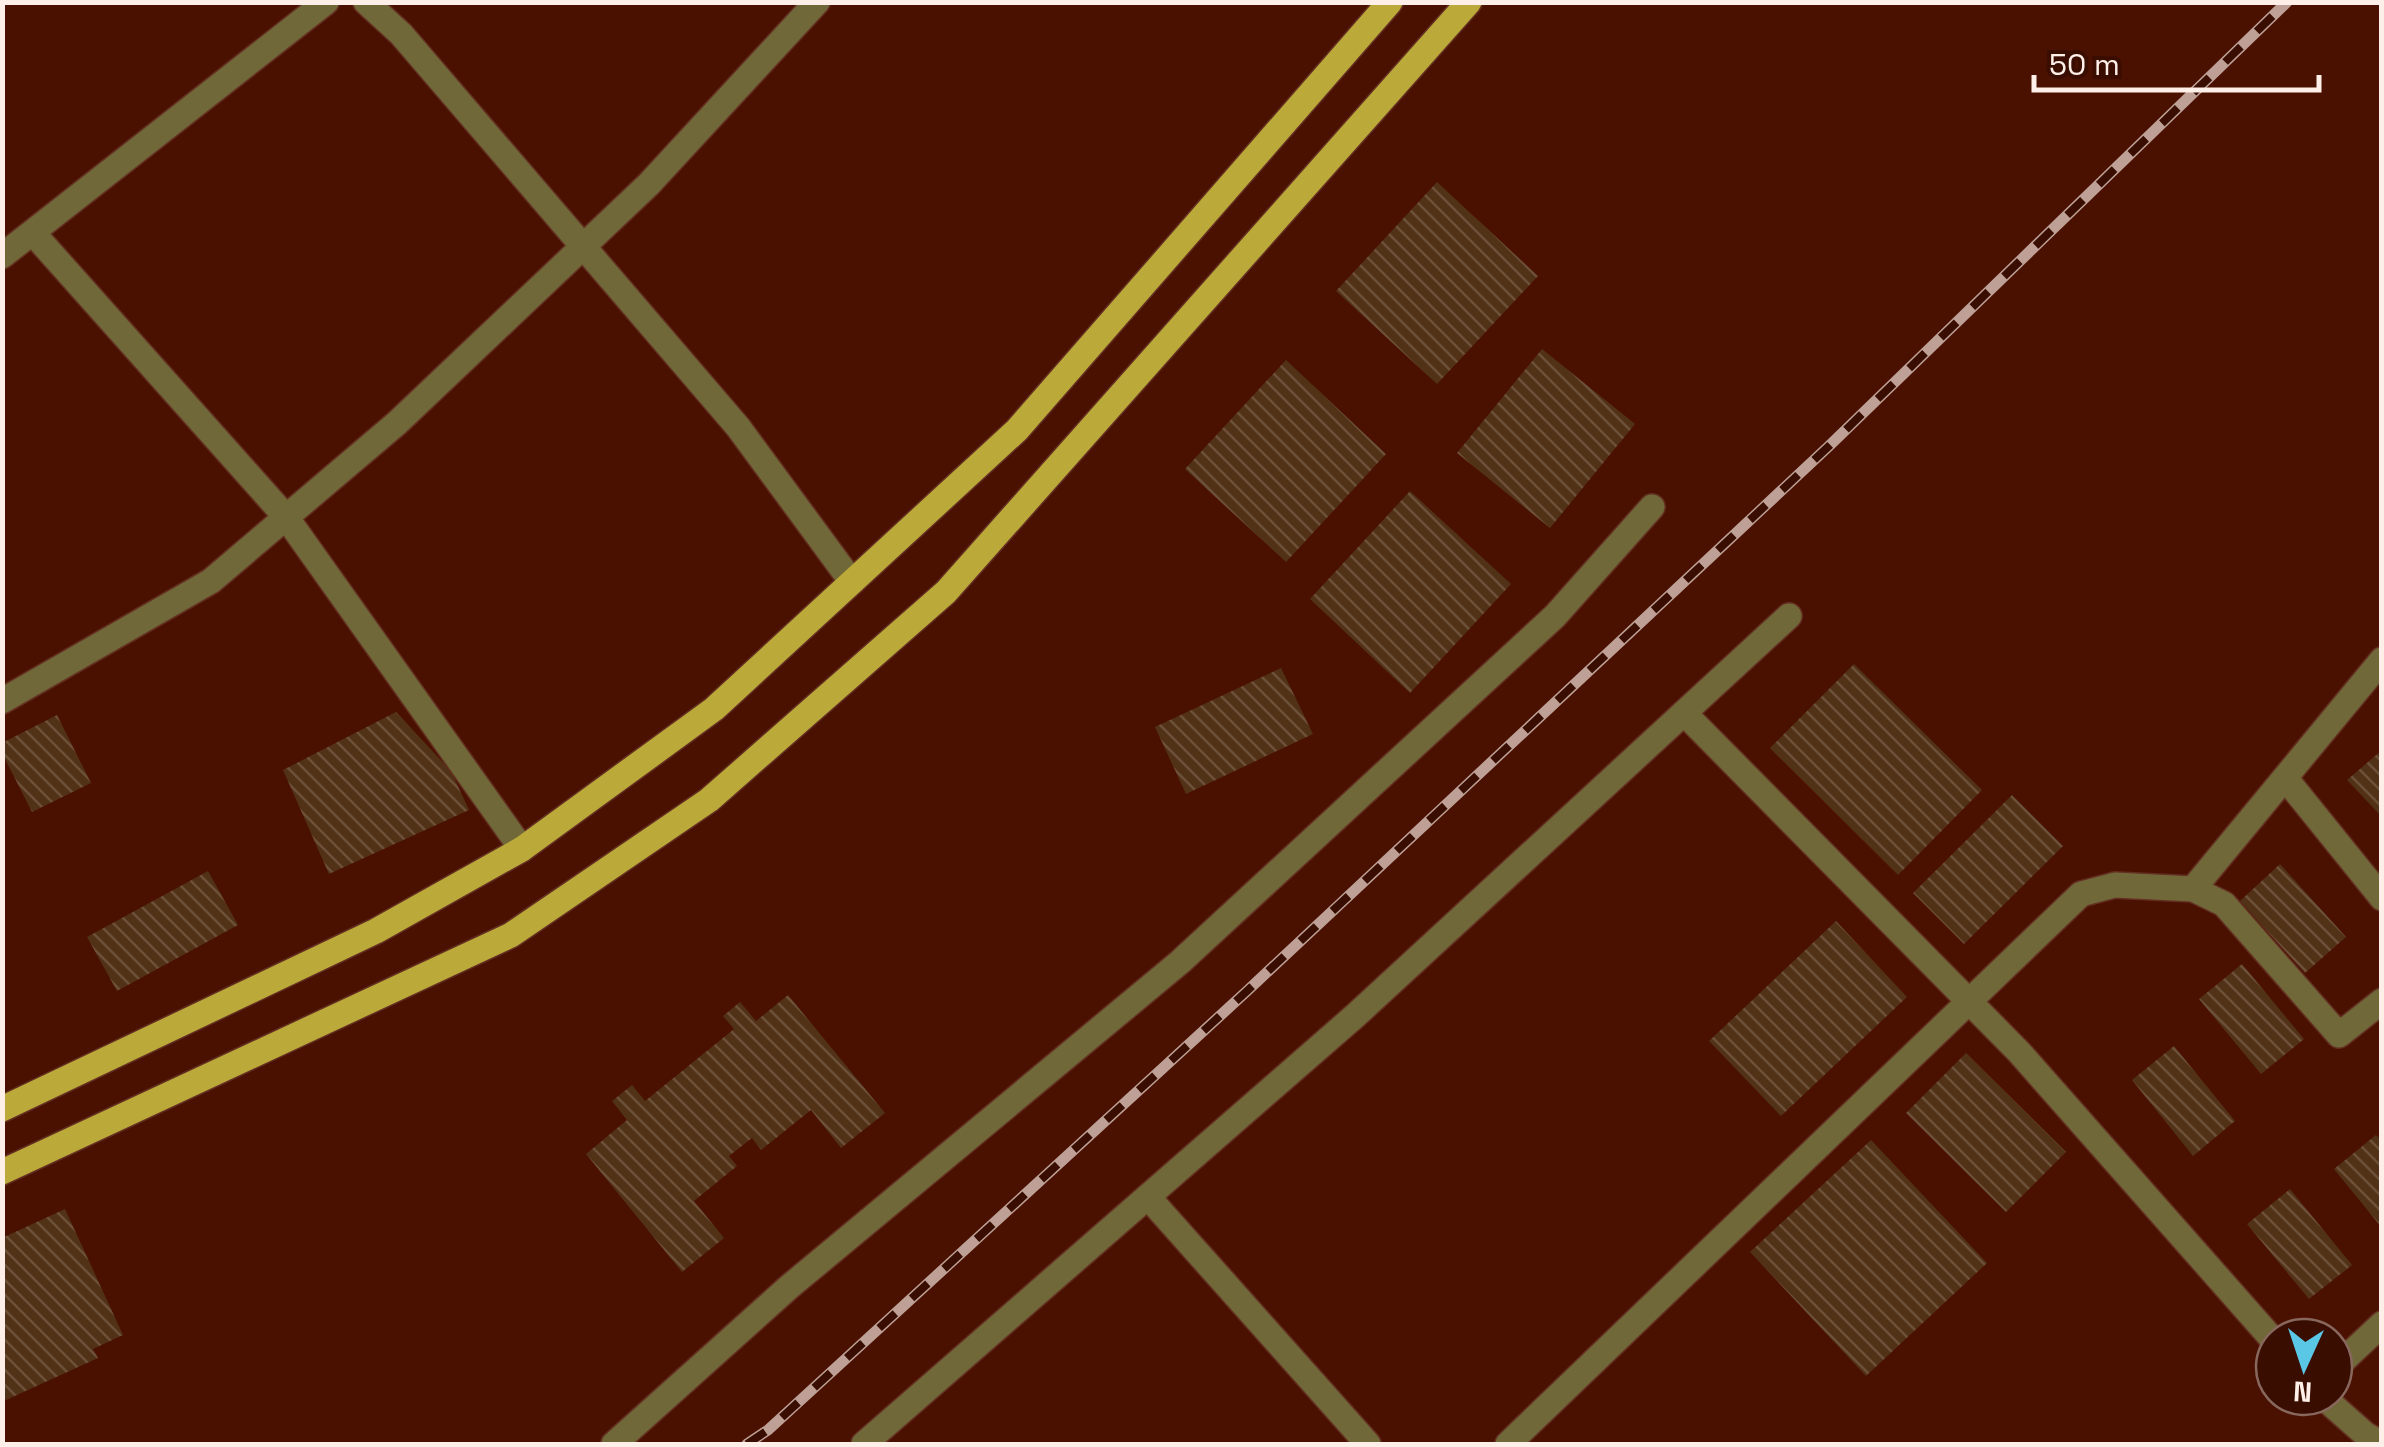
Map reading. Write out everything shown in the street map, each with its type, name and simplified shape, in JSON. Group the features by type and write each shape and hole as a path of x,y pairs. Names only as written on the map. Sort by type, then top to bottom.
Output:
{"main road":[{"path":"2,1109 376,932 522,849 714,709 1017,430 1390,2"},
{"path":"2,1172 510,935 710,800 946,592 1469,2"}],"street":[{"path":"2,256 326,2"},
{"path":"366,2 401,34 738,427 852,582"},
{"path":"2,700 211,580 397,423 648,184 817,2"},
{"path":"32,233 286,518 522,849"},
{"path":"614,1444 790,1286 1180,962 1556,616 1652,507"},
{"path":"864,1444 1356,1015 1789,616"},
{"path":"2193,889 2382,660"},
{"path":"1684,713 2018,1052 2254,1318"},
{"path":"2286,779 2382,898"},
{"path":"1508,1444 2081,894 2116,885 2193,889 2224,904 2339,1035 2382,1001"},
{"path":"1148,1196 1368,1444"},
{"path":"2354,1350 2382,1324"},
{"path":"2345,1417 2382,1444"}],"building":[{"path":"1437,182 1538,276 1437,384 1336,291"},
{"path":"1542,349 1635,424 1550,528 1457,453"},
{"path":"1286,360 1386,454 1286,562 1185,469"},
{"path":"1410,491 1511,584 1410,693 1310,599"},
{"path":"1854,664 1982,790 1898,875 1770,748"},
{"path":"1281,668 1313,734 1186,794 1155,727"},
{"path":"396,712 451,771 469,810 329,874 283,770"},
{"path":"57,715 91,783 32,812 2,753 2,743"},
{"path":"2382,750 2382,817 2347,780"},
{"path":"2012,795 2063,846 1964,944 1913,893"},
{"path":"2280,864 2346,937 2305,973 2240,901"},
{"path":"208,871 238,925 117,991 87,937"},
{"path":"1836,921 1907,997 1781,1116 1709,1041"},
{"path":"2242,964 2304,1039 2261,1074 2199,999"},
{"path":"788,995 885,1113 841,1148 811,1110 761,1150 752,1138 729,1156 737,1166 694,1201 724,1238 682,1272 586,1154 627,1120 612,1101 632,1085 645,1101 734,1029 723,1016 740,1002 756,1021"},
{"path":"2174,1046 2235,1121 2193,1156 2132,1080"},
{"path":"1966,1053 2066,1152 2006,1212 1906,1113"},
{"path":"2376,1135 2382,1141 2382,1228 2334,1169"},
{"path":"1871,1140 1987,1263 1866,1376 1750,1252"},
{"path":"2290,1189 2352,1265 2309,1299 2247,1224"},
{"path":"65,1209 123,1335 93,1349 98,1358 6,1400 2,1392 2,1238"}],"railway":[{"path":"747,1444 768,1430 1247,991 1829,446 2287,2"}]}
